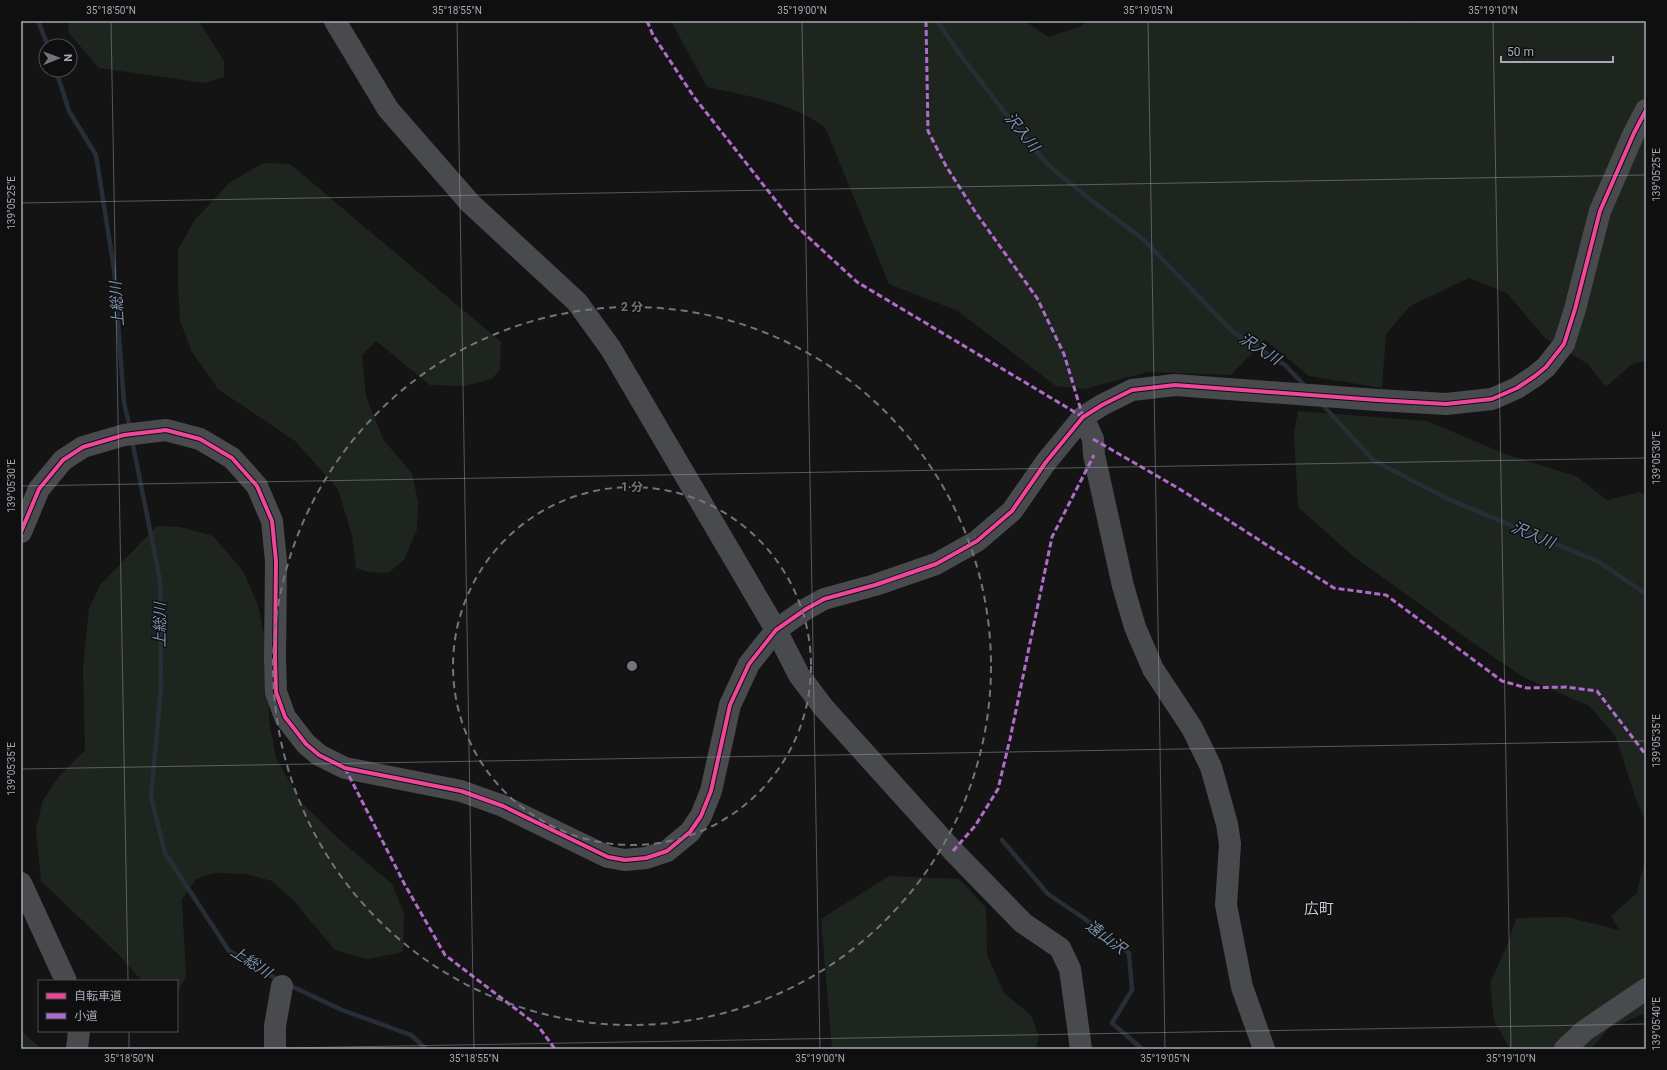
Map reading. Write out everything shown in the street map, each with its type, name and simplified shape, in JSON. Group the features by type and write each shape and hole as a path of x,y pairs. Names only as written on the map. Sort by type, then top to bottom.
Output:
{"street":[{"path":"335,21 388,109 470,203 577,302 611,349 776,630 799,675 823,707 953,850 1023,923 1060,948 1070,969 1081,1049"},
{"path":"21,532 39,489 62,460 83,447 124,435 166,430 200,439 232,458 257,486 272,521 276,561 276,692 285,717 306,744 319,755 344,768 461,791 503,806 608,857 626,860 646,858 667,851 690,832 701,816 711,791 730,705 749,664 776,630 806,609 824,599 875,585 936,564 977,541 1012,511 1046,462 1083,418 1102,405 1132,390 1175,385 1446,404 1492,399 1517,388 1546,367 1564,344 1575,309 1600,212 1634,133 1646,110"},
{"path":"1083,418 1093,439 1094,455 1123,586 1135,627 1153,669 1192,728 1211,767 1227,824 1230,844 1226,905 1242,987 1264,1049"},
{"path":"21,883 66,980"},
{"path":"275,1049 275,1026 282,986"},
{"path":"1565,1049 1584,1031 1646,989"},
{"path":"77,1049 79,1032"}],"shaded area":[{"path":"68,21 199,21 224,61 224,77 205,83 99,68 78,44 78,38 73,38 69,33"},
{"path":"671,21 1025,21 1048,37 1080,27 1087,21 1407,21 1413,23 1415,21 1646,21 1646,361 1632,364 1606,387 1588,364 1545,338 1507,293 1469,278 1410,306 1386,334 1382,388 1309,376 1265,340 1231,375 1148,372 1084,389 1056,386 958,311 889,284 825,127 797,111 783,106 754,97 707,87"},
{"path":"263,163 290,164 501,342 500,369 492,379 464,386 430,385 376,341 362,355 366,397 384,441 412,473 418,503 417,529 404,560 388,573 369,572 356,568 352,535 338,489 295,441 218,389 192,352 180,321 178,250 194,221 229,183"},
{"path":"1298,411 1427,421 1508,455 1576,476 1607,500 1640,492 1646,496 1646,822 1636,799 1615,735 1589,706 1523,677 1353,556 1298,507 1294,433"},
{"path":"157,526 180,527 213,536 243,571 258,605 268,656 269,720 276,758 302,803 341,841 392,884 404,913 403,952 367,959 335,950 292,899 272,881 246,874 214,873 196,879 182,899 186,977 178,990 178,980 141,980 121,957 41,881 36,829 43,800 60,775 85,750 83,669 89,609 100,585"},
{"path":"1646,854 1646,1013 1609,1028 1591,1049 1510,1049 1494,1021 1490,983 1507,946 1516,918 1567,917 1619,930 1611,916 1637,893"},
{"path":"889,876 959,879 986,908 987,955 1004,993 1031,1015 1039,1037 1036,1049 832,1049 821,919"},
{"path":"21,1031 38,1046 52,1049 21,1049"}],"waterway":[{"name":"上総川","path":"38,21 45,38"},
{"name":"沢入川","path":"937,21 959,53 1012,122 1049,166 1143,239 1233,332 1285,365 1306,387"},
{"name":"上総川","path":"59,78 69,111 96,155 114,269 124,403 130,428"},
{"name":"沢入川","path":"1321,403 1373,460 1448,499 1599,562 1646,594"},
{"name":"上総川","path":"132,440 160,580 161,688 151,797 165,853 229,951 280,981"},
{"name":"遠山沢","path":"1002,840 1048,894 1085,919 1129,953 1132,990 1112,1023 1142,1049"},
{"name":"上総川","path":"289,985 342,1010 411,1035 426,1049"}],"marked path":[{"path":"647,21 653,35 694,97 795,225 857,282 1083,417"},
{"path":"926,21 928,131 946,166 976,213 1037,298 1064,354 1083,417"},
{"path":"1093,439 1178,488 1334,588 1386,595 1502,681 1527,688 1566,687 1597,691 1646,755"},
{"path":"953,851 975,826 998,789 1010,739 1052,537 1094,455"},
{"path":"345,768 405,885 445,955 538,1026 555,1049"}],"cycle path":[{"path":"21,532 39,489 63,460 83,447 124,435 166,430 200,439 232,458 257,486 272,521 276,561 276,692 285,717 306,744 319,755 345,768 461,791 503,806 608,857 625,860 646,858 667,851 690,832 701,816 711,791 730,705 749,664 776,630 806,609 824,599 875,585 936,564 977,541 1012,511 1046,462 1083,417 1102,405 1132,390 1175,385 1446,404 1492,399 1517,388 1535,376 1546,367 1564,344 1575,309 1600,211 1634,133 1646,110"}],"district":[{"name":"広町","path":"1319,909"}]}
